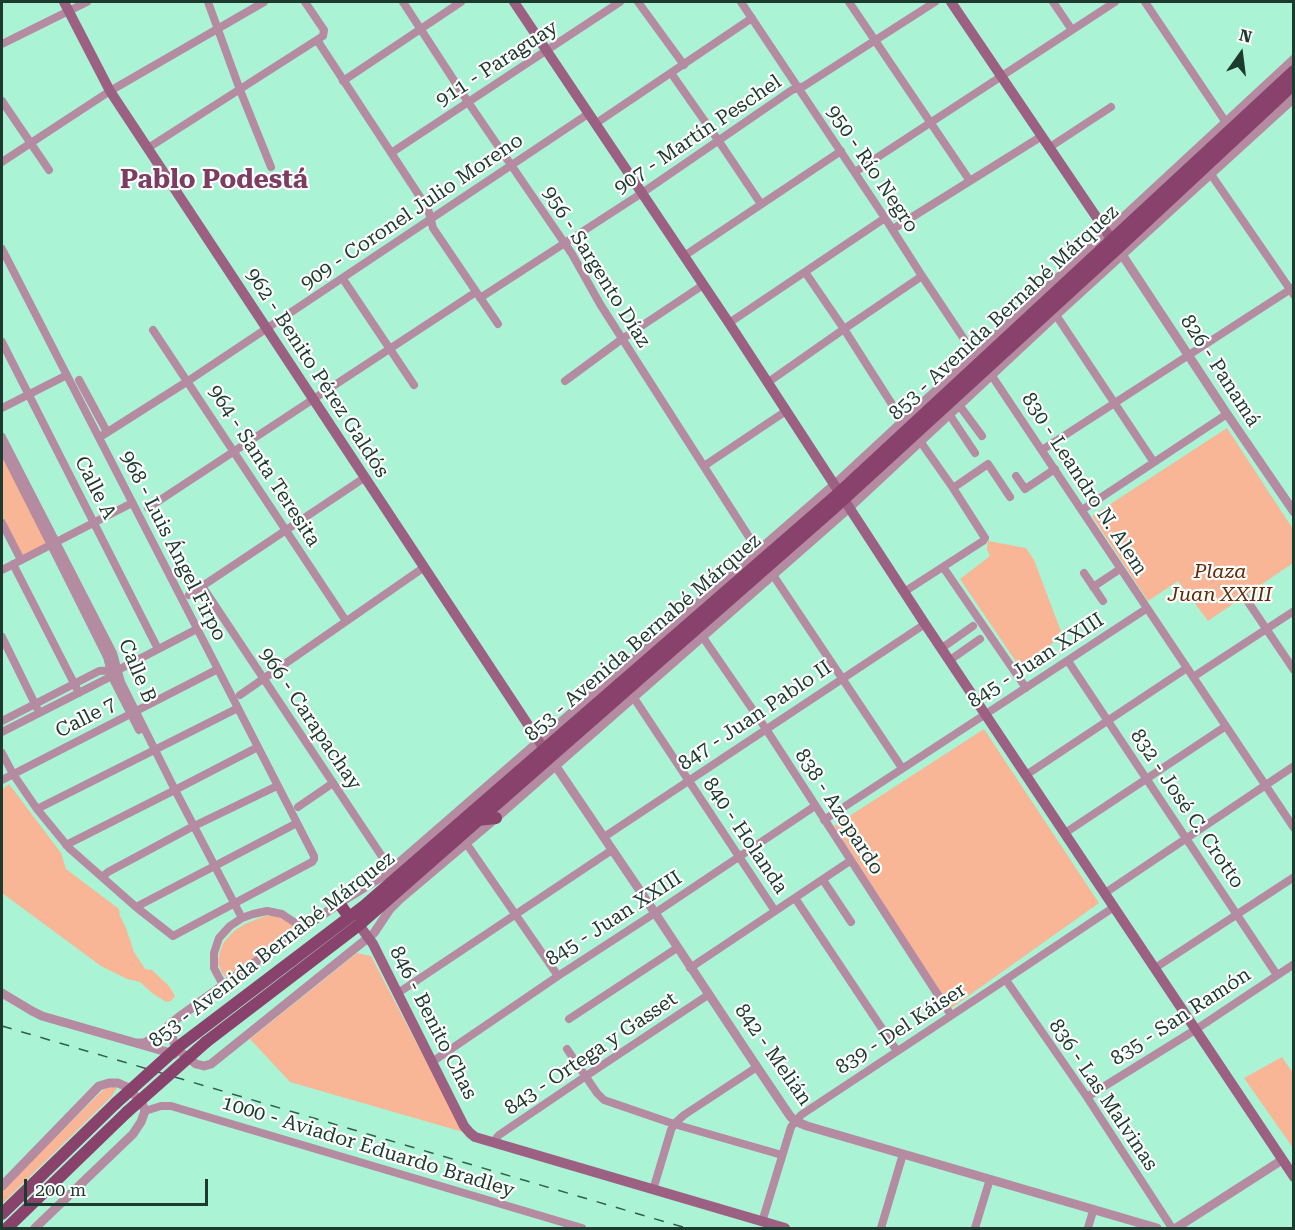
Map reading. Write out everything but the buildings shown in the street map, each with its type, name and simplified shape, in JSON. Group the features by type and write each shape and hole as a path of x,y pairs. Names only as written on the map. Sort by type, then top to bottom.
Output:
{"main road":[{"path":"514,2 729,323 925,624 1293,1177"},
{"path":"951,2 1115,244"},
{"name":"962 - Benito Pérez Galdós","path":"67,6 110,91 547,754"},
{"name":"853 - Avenida Bernabé Márquez","path":"1205,166 1293,71"},
{"name":"853 - Avenida Bernabé Márquez","path":"7,1228 127,1112 206,1042 478,820 547,754 630,693 699,632 728,601 770,570 841,496 948,391 1205,166 1293,84"},
{"name":"853 - Avenida Bernabé Márquez","path":"2,1214 116,1103 178,1047 354,921 408,869 547,754 841,496 989,372 1115,244"},
{"path":"929,395 948,391"},
{"path":"728,601 745,598"},
{"path":"478,820 496,818"},
{"path":"408,869 424,841"},
{"path":"339,903 354,921"},
{"name":"846 - Benito Chas","path":"354,921 369,937 464,1126 475,1137 493,1142"},
{"path":"493,1142 785,1228"}],"street":[{"path":"2,44 67,6 87,2"},
{"path":"207,2 271,167"},
{"path":"2,162 110,91 264,2"},
{"path":"148,148 323,36 324,30 305,2"},
{"name":"956 - Sargento Díaz","path":"404,2 468,102 576,261 593,293 758,551"},
{"path":"344,81 461,2"},
{"name":"911 - Paraguay","path":"391,153 620,2"},
{"path":"638,2 684,65"},
{"path":"743,4 754,2"},
{"path":"849,2 970,181"},
{"name":"907 - Martín Peschel","path":"148,508 390,348 564,243 642,193 792,90 804,86 935,2"},
{"path":"1053,2 1072,30"},
{"path":"855,172 1115,2"},
{"path":"1145,2 1225,121"},
{"name":"950 - Río Negro","path":"743,4 974,354"},
{"path":"595,124 752,18"},
{"path":"317,40 428,209 433,228 498,324"},
{"name":"853 - Avenida Bernabé Márquez","path":"186,1058 195,1064 204,1066 211,1064 369,937 394,904 496,818 547,754 758,551 920,441 959,405 989,372 1056,315 1115,244 1225,121 1293,59"},
{"path":"671,73 761,204"},
{"name":"853 - Avenida Bernabé Márquez","path":"841,496 902,420 974,354 1115,244 1205,166 1293,98"},
{"path":"2,101 49,170"},
{"path":"1050,147 1112,107"},
{"name":"909 - Coronel Julio Moreno","path":"79,380 105,434 343,279 588,114"},
{"path":"893,229 1042,136"},
{"path":"684,256 841,151"},
{"path":"1042,450 1292,291 1205,166"},
{"path":"729,323 885,218"},
{"name":"826 - Panamá","path":"1115,244 1293,512"},
{"name":"968 - Luis Ángel Firpo","path":"2,249 314,856 312,862 232,905"},
{"path":"805,272 902,420"},
{"path":"767,383 922,276"},
{"path":"343,279 414,385"},
{"path":"565,381 622,339 703,285"},
{"path":"1056,315 1153,461"},
{"name":"964 - Santa Teresita","path":"153,330 346,621"},
{"name":"Calle A","path":"2,342 158,649"},
{"name":"830 - Leandro N. Alem","path":"989,372 1293,828"},
{"path":"2,408 66,375"},
{"path":"959,405 982,436"},
{"path":"704,466 786,411"},
{"path":"949,414 975,453"},
{"path":"1082,510 1227,414"},
{"name":"Calle B","path":"2,437 54,544"},
{"path":"904,592 985,538 920,441"},
{"name":"Calle B","path":"2,448 113,653 114,672 240,920"},
{"path":"953,488 988,464 1010,496"},
{"path":"1016,476 1024,489 1055,469"},
{"path":"189,595 364,478"},
{"path":"2,570 132,503"},
{"path":"2,523 21,560"},
{"path":"13,564 79,693"},
{"path":"943,567 1026,688"},
{"path":"240,694 423,568"},
{"path":"1093,587 1120,569"},
{"path":"770,570 902,768"},
{"name":"853 - Avenida Bernabé Márquez","path":"699,632 745,598 770,570"},
{"path":"1084,573 1102,601"},
{"name":"966 - Carapachay","path":"202,586 391,870"},
{"path":"1244,596 1293,670"},
{"name":"845 - Juan XXIII","path":"824,820 1146,609"},
{"path":"1193,677 1293,611"},
{"name":"847 - Juan Pablo II","path":"604,837 925,624"},
{"path":"942,648 974,626"},
{"path":"2,732 197,629"},
{"name":"838 - Azopardo","path":"699,632 766,729 951,1016"},
{"path":"2,637 40,713"},
{"path":"950,660 980,639"},
{"name":"832 - José C. Crotto","path":"1068,661 1278,975"},
{"path":"1026,775 1187,668"},
{"name":"Calle 7","path":"2,780 218,669"},
{"path":"2,721 99,671 114,672"},
{"name":"840 - Holanda","path":"630,693 775,911"},
{"path":"37,809 238,708"},
{"path":"1065,833 1226,726"},
{"path":"66,844 258,747"},
{"path":"2,753 13,774 37,809 66,844 136,907 173,936 232,905"},
{"name":"853 - Avenida Bernabé Márquez","path":"136,1043 144,1043 154,1038 303,928 339,903 379,880 424,841 547,754"},
{"name":"842 - Melián","path":"547,754 708,995 790,1116 795,1120 807,1126 1157,1228"},
{"path":"1105,893 1293,766"},
{"path":"298,807 333,783"},
{"path":"102,877 191,827 277,786"},
{"name":"845 - Juan XXIII","path":"432,1062 815,807"},
{"path":"136,907 297,823"},
{"path":"466,843 558,976"},
{"path":"398,993 612,850"},
{"path":"690,968 850,861"},
{"path":"1155,968 1293,877"},
{"path":"823,880 851,922"},
{"name":"840 - Holanda","path":"795,898 897,1051"},
{"name":"839 - Del Káiser","path":"795,1120 1114,907"},
{"path":"223,985 214,968 215,946 224,932 240,920 262,912 273,911 303,928"},
{"path":"569,1019 677,948"},
{"name":"835 - San Ramón","path":"1087,1097 1195,1030 1293,964"},
{"name":"836 - Las Malvinas","path":"1006,980 1174,1228"},
{"path":"2,993 42,1016 186,1058"},
{"name":"843 - Ortega y Gasset","path":"493,1142 499,1135 708,995"},
{"path":"173,1022 171,1031 174,1043 186,1058"},
{"path":"567,1049 604,1100 674,1124 782,1155"},
{"path":"653,1190 674,1124 757,1067"},
{"path":"2,1186 99,1086 114,1082 127,1087 142,1103 145,1111 133,1134 35,1228"},
{"name":"1000 - Aviador Eduardo Bradley","path":"145,1111 161,1106 171,1106 582,1228"},
{"path":"762,1222 795,1120"},
{"path":"881,1228 903,1154"},
{"path":"1174,1228 1282,1160"},
{"path":"975,1228 990,1179"},
{"path":"1088,1228 1093,1211"}],"green space":[{"name":"Plaza Juan XXIII","path":"1227,428 1293,529 1293,563 1208,621 1178,581 1148,601 1092,516"},
{"path":"2,448 51,545 21,560 2,523"},
{"path":"988,541 1026,548 1034,560 1062,634 1023,672 960,579 990,556 987,550"},
{"path":"984,729 1099,903 950,1009 834,826"},
{"path":"9,784 61,853 66,869 119,909 134,952 145,969 152,970 169,986 175,996 171,1001 166,1002 140,982 127,979 101,966 2,893 2,790"},
{"path":"265,916 277,916 284,919 293,926 294,931 226,977 218,963 224,942 234,931 245,924"},
{"path":"357,953 371,956 463,1132 290,1082 250,1039"},
{"path":"1282,1057 1293,1073 1293,1148 1244,1078"},
{"path":"110,1086 117,1088 112,1096 2,1204 2,1190 102,1091"}],"railway":[{"path":"2,1026 686,1228"}],"district":[{"name":"Pablo Podestá","path":"214,180"}]}
